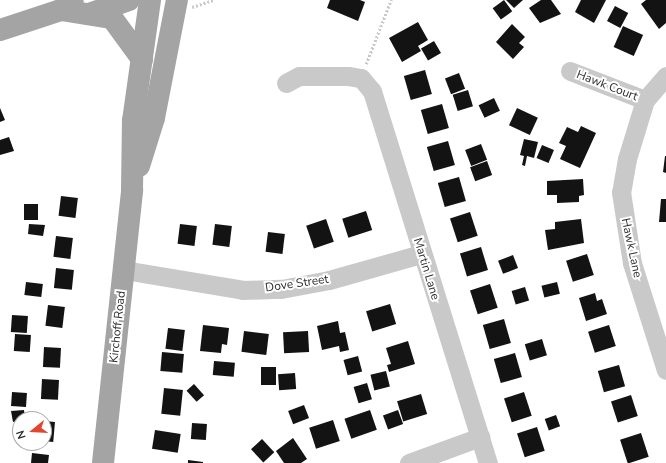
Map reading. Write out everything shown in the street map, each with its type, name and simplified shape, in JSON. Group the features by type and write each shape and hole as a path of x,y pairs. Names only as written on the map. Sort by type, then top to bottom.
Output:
{"main road":[{"path":"0,30 75,8 129,0"},
{"name":"Kirchoff Road","path":"103,463 132,190 133,121 150,0"},
{"path":"149,133 146,111 159,13 157,0"},
{"name":"Kirchoff Road","path":"132,190 184,4"},
{"path":"75,8 112,18 142,59"}],"street":[{"name":"Hawk Court","path":"570,71 645,100"},
{"path":"286,83 299,76 361,78"},
{"path":"645,100 666,76"},
{"name":"Martin Lane","path":"361,78 372,91 421,254 488,463"},
{"name":"Hawk Lane","path":"645,100 627,159 622,207 632,263 666,370"},
{"name":"Dove Street","path":"124,270 243,290 281,289 329,280 421,254"},
{"path":"409,463 480,437"}],"path":[{"path":"184,4 212,0"},
{"path":"361,78 391,0"}],"building":[{"path":"330,0 360,0 365,2 358,21 327,8"},
{"path":"504,0 512,11 501,20 493,8"},
{"path":"506,0 523,0 514,8"},
{"path":"541,0 551,0 561,14 540,23 529,8"},
{"path":"581,0 606,0 594,23 575,12"},
{"path":"646,0 666,0 666,23 659,29 641,4"},
{"path":"615,6 628,13 620,28 607,21"},
{"path":"418,22 428,40 418,46 421,51 402,62 389,38"},
{"path":"512,24 525,37 519,43 524,47 513,59 496,42"},
{"path":"623,26 643,35 634,56 614,47"},
{"path":"434,41 441,53 428,61 421,48"},
{"path":"425,70 432,94 411,100 404,76"},
{"path":"459,73 465,89 451,94 445,78"},
{"path":"468,90 473,106 458,111 453,95"},
{"path":"494,98 500,111 485,118 479,105"},
{"path":"442,104 449,128 428,134 421,110"},
{"path":"0,108 5,120 0,122"},
{"path":"517,108 538,118 530,135 509,125"},
{"path":"581,126 596,133 580,168 560,159 566,146 559,143 567,127 578,132"},
{"path":"9,137 14,151 0,155 0,140"},
{"path":"524,139 538,142 534,158 527,156 525,166 522,165 524,156 520,155"},
{"path":"448,141 455,165 434,171 427,147"},
{"path":"481,144 487,160 471,166 465,150"},
{"path":"542,145 554,150 548,163 537,158"},
{"path":"666,156 666,173 663,172"},
{"path":"487,161 492,175 475,181 470,167"},
{"path":"459,177 466,201 445,207 438,183"},
{"path":"583,179 584,195 579,196 579,202 557,203 557,195 547,195 547,181"},
{"path":"61,196 78,198 75,218 59,216"},
{"path":"661,199 666,199 666,222 659,222"},
{"path":"24,204 38,204 38,220 24,220"},
{"path":"366,211 372,230 348,238 342,219"},
{"path":"470,212 478,236 458,242 450,218"},
{"path":"326,219 334,242 314,249 306,226"},
{"path":"581,219 584,243 548,250 545,230 555,229 555,222"},
{"path":"29,224 45,225 43,236 28,234"},
{"path":"180,224 197,226 194,246 178,244"},
{"path":"215,224 232,226 229,247 212,245"},
{"path":"268,232 285,234 282,254 266,252"},
{"path":"56,236 73,238 70,259 53,257"},
{"path":"481,247 488,270 467,276 460,253"},
{"path":"587,254 594,275 573,282 566,261"},
{"path":"513,255 518,268 503,274 498,261"},
{"path":"56,268 74,270 72,290 54,288"},
{"path":"26,282 43,284 41,297 24,295"},
{"path":"557,282 560,294 544,298 541,286"},
{"path":"490,284 498,308 478,314 470,290"},
{"path":"525,287 529,300 516,304 512,291"},
{"path":"595,293 597,301 602,299 607,314 586,321 579,298"},
{"path":"390,304 396,324 372,331 366,311"},
{"path":"48,305 65,307 62,328 45,326"},
{"path":"12,315 28,316 27,333 11,332"},
{"path":"504,319 511,343 490,349 483,325"},
{"path":"338,321 340,333 345,332 349,350 340,352 339,346 322,350 317,326"},
{"path":"203,325 229,328 227,345 222,344 221,353 200,351"},
{"path":"609,325 616,346 595,353 588,332"},
{"path":"168,328 185,330 182,351 165,349"},
{"path":"244,331 269,334 266,355 241,352"},
{"path":"308,331 309,352 284,353 283,332"},
{"path":"15,334 31,335 30,352 14,351"},
{"path":"542,339 547,355 530,361 525,344"},
{"path":"408,341 415,364 389,372 387,365 391,364 386,348"},
{"path":"44,347 61,348 60,368 43,367"},
{"path":"162,352 184,354 182,373 160,371"},
{"path":"515,353 522,377 501,383 494,359"},
{"path":"358,356 362,371 348,375 344,360"},
{"path":"214,361 235,363 234,377 213,375"},
{"path":"619,365 625,386 604,392 598,371"},
{"path":"261,367 276,367 276,385 261,385"},
{"path":"386,371 390,387 374,390 370,375"},
{"path":"295,373 296,389 279,390 278,374"},
{"path":"42,379 59,380 58,400 41,399"},
{"path":"367,383 372,399 359,403 354,387"},
{"path":"194,384 204,395 197,402 187,391"},
{"path":"164,388 183,390 180,416 161,414"},
{"path":"12,392 27,393 26,407 11,406"},
{"path":"524,392 532,416 512,422 504,398"},
{"path":"421,394 427,414 403,421 397,401"},
{"path":"631,395 638,416 618,422 611,401"},
{"path":"304,405 309,418 293,424 288,411"},
{"path":"370,410 377,430 351,439 344,419"},
{"path":"398,410 403,424 388,430 383,415"},
{"path":"556,415 560,426 549,430 545,419"},
{"path":"333,420 340,441 316,449 309,428"},
{"path":"52,422 55,422 53,442 52,442"},
{"path":"192,423 207,424 206,440 191,439"},
{"path":"537,427 545,451 525,457 517,433"},
{"path":"155,430 181,434 178,453 152,449"},
{"path":"641,433 649,457 628,463 620,440"},
{"path":"293,438 307,459 301,463 284,463 276,451"},
{"path":"262,439 274,452 263,462 251,449"},
{"path":"32,453 49,455 48,463 31,463"},
{"path":"188,460 203,462 203,463 188,463"}]}
